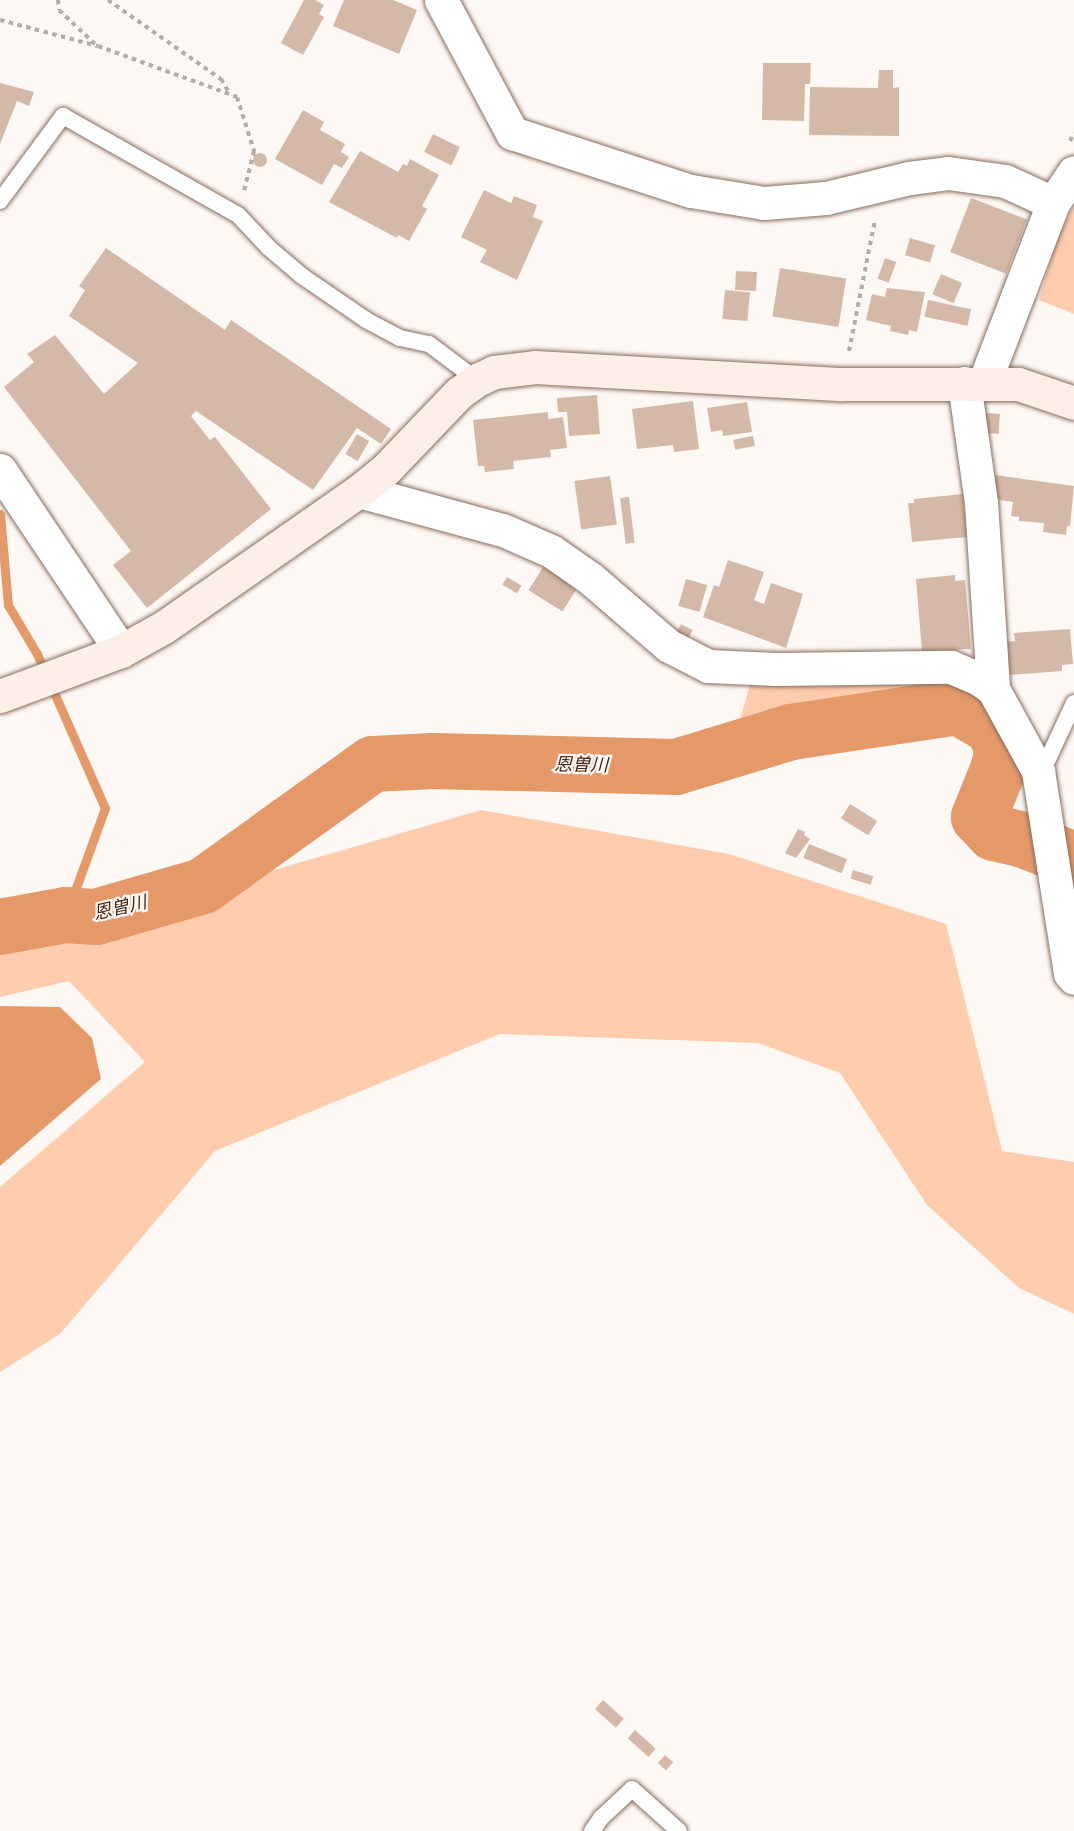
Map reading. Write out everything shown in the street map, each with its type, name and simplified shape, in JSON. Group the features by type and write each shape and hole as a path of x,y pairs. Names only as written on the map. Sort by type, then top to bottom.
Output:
{"street":[{"path":"441,0 512,133 691,191 764,203 826,198 948,173 1005,181 1053,202"},
{"path":"993,690 974,383 1053,202 1074,172"},
{"path":"13,692 121,651 164,627 359,491 387,468 459,393 477,380 494,372 535,367 843,384 1018,384 1074,403"},
{"path":"0,470 121,651"},
{"path":"359,491 503,530 551,551 591,579 669,646 708,666 776,669 951,667 979,679 993,690 1038,771 1070,973 1074,978"}],"lane":[{"path":"0,201 63,116 238,215 269,248 302,276 357,314 400,338 429,344 477,380"},
{"path":"1038,771 1047,761 1074,703"},
{"path":"592,1831 632,1789 679,1831"}],"path":[{"path":"58,0 59,10 98,46"},
{"path":"108,0 221,79 231,95"},
{"path":"0,20 98,46 237,97 254,151 238,215"},
{"path":"843,384 875,224 874,187"}],"shaded area":[{"path":"1074,206 1074,314 1039,300 1057,239"},
{"path":"947,673 988,699 954,697 813,718 803,713 735,737 751,681"},
{"path":"481,810 729,854 946,924 1002,1151 1074,1162 1074,1314 1019,1288 927,1205 840,1073 758,1043 500,1034 215,1151 60,1334 0,1372 0,1187 145,1062 69,981 0,997 0,955 42,937"},
{"path":"0,1006 60,1007 92,1038 101,1079 0,1166"}],"building":[{"path":"304,0 315,0 324,5 319,14 324,17 303,55 281,43"},
{"path":"344,0 393,0 417,10 399,54 333,26"},
{"path":"763,63 811,63 810,84 805,84 804,121 762,120"},
{"path":"879,70 893,70 893,88 899,87 899,136 809,135 810,87 878,88"},
{"path":"0,83 34,92 29,106 17,101 0,144"},
{"path":"303,110 324,122 320,130 345,144 341,152 349,157 342,168 334,164 322,185 275,159"},
{"path":"433,134 460,147 451,165 424,152"},
{"path":"360,151 398,172 403,164 407,166 410,159 439,175 422,206 427,209 409,241 398,235 397,238 329,202"},
{"path":"260,153 265,155 267,160 265,165 260,167 255,165 253,160 255,155"},
{"path":"484,190 511,203 514,196 537,205 533,217 543,221 517,280 480,262 487,250 461,237"},
{"path":"971,198 1027,220 1006,274 950,252"},
{"path":"910,238 935,245 930,262 905,255"},
{"path":"106,248 225,330 231,320 391,429 381,444 357,428 313,490 196,411 191,416 210,440 215,437 271,509 147,608 113,565 131,551 4,387 34,362 27,354 55,335 104,394 138,363 69,316 85,290 79,286"},
{"path":"885,258 896,262 889,283 877,279"},
{"path":"780,268 846,278 839,327 772,316"},
{"path":"736,271 757,272 756,291 735,290"},
{"path":"941,274 962,283 954,303 932,294"},
{"path":"887,288 925,292 917,332 909,330 908,335 890,331 891,326 866,320 872,294 885,297"},
{"path":"725,290 750,292 747,321 722,319"},
{"path":"928,300 971,309 968,326 924,317"},
{"path":"597,395 600,434 569,436 567,412 558,412 557,398"},
{"path":"693,401 699,449 674,452 673,445 637,449 632,409"},
{"path":"747,402 752,432 723,436 722,430 711,432 707,408"},
{"path":"548,412 548,419 563,417 567,448 550,450 551,457 513,461 514,469 485,472 484,466 478,466 473,420"},
{"path":"986,413 1000,414 999,434 985,433"},
{"path":"357,434 369,441 358,461 346,454"},
{"path":"753,436 755,446 735,450 733,440"},
{"path":"995,475 1074,486 1070,526 1067,526 1066,535 1043,532 1044,523 1019,521 1019,517 1011,516 1013,502 993,499"},
{"path":"610,476 617,525 581,530 574,481"},
{"path":"963,494 967,537 912,542 908,503 914,503 914,499"},
{"path":"629,497 635,543 626,544 620,498"},
{"path":"728,560 764,572 754,600 764,604 771,583 803,594 786,648 703,617 714,585 719,587"},
{"path":"545,564 579,585 562,611 529,590"},
{"path":"955,575 955,581 965,580 971,649 922,652 916,579"},
{"path":"507,577 522,586 517,593 502,585"},
{"path":"686,579 707,585 699,612 678,606"},
{"path":"681,624 693,630 688,640 676,634"},
{"path":"1070,629 1073,664 1062,665 1062,671 1009,675 1006,642 1015,641 1014,633"},
{"path":"850,804 877,821 868,835 841,818"},
{"path":"798,829 805,832 804,835 810,839 796,858 785,853"},
{"path":"809,844 847,859 841,873 803,858"},
{"path":"853,870 873,876 870,885 850,879"},
{"path":"603,1700 624,1719 616,1728 595,1709"},
{"path":"635,1730 656,1749 648,1757 628,1738"},
{"path":"665,1755 673,1762 666,1771 658,1763"}],"waterway":[{"path":"0,514 8,605 37,654 105,808 66,915"},
{"name":"恩曽川","path":"0,927 66,915 96,917 203,886 373,764 433,761 676,767 791,732 958,707 993,727 1003,749 998,770 979,817 994,833 1024,840 1074,860"}]}
